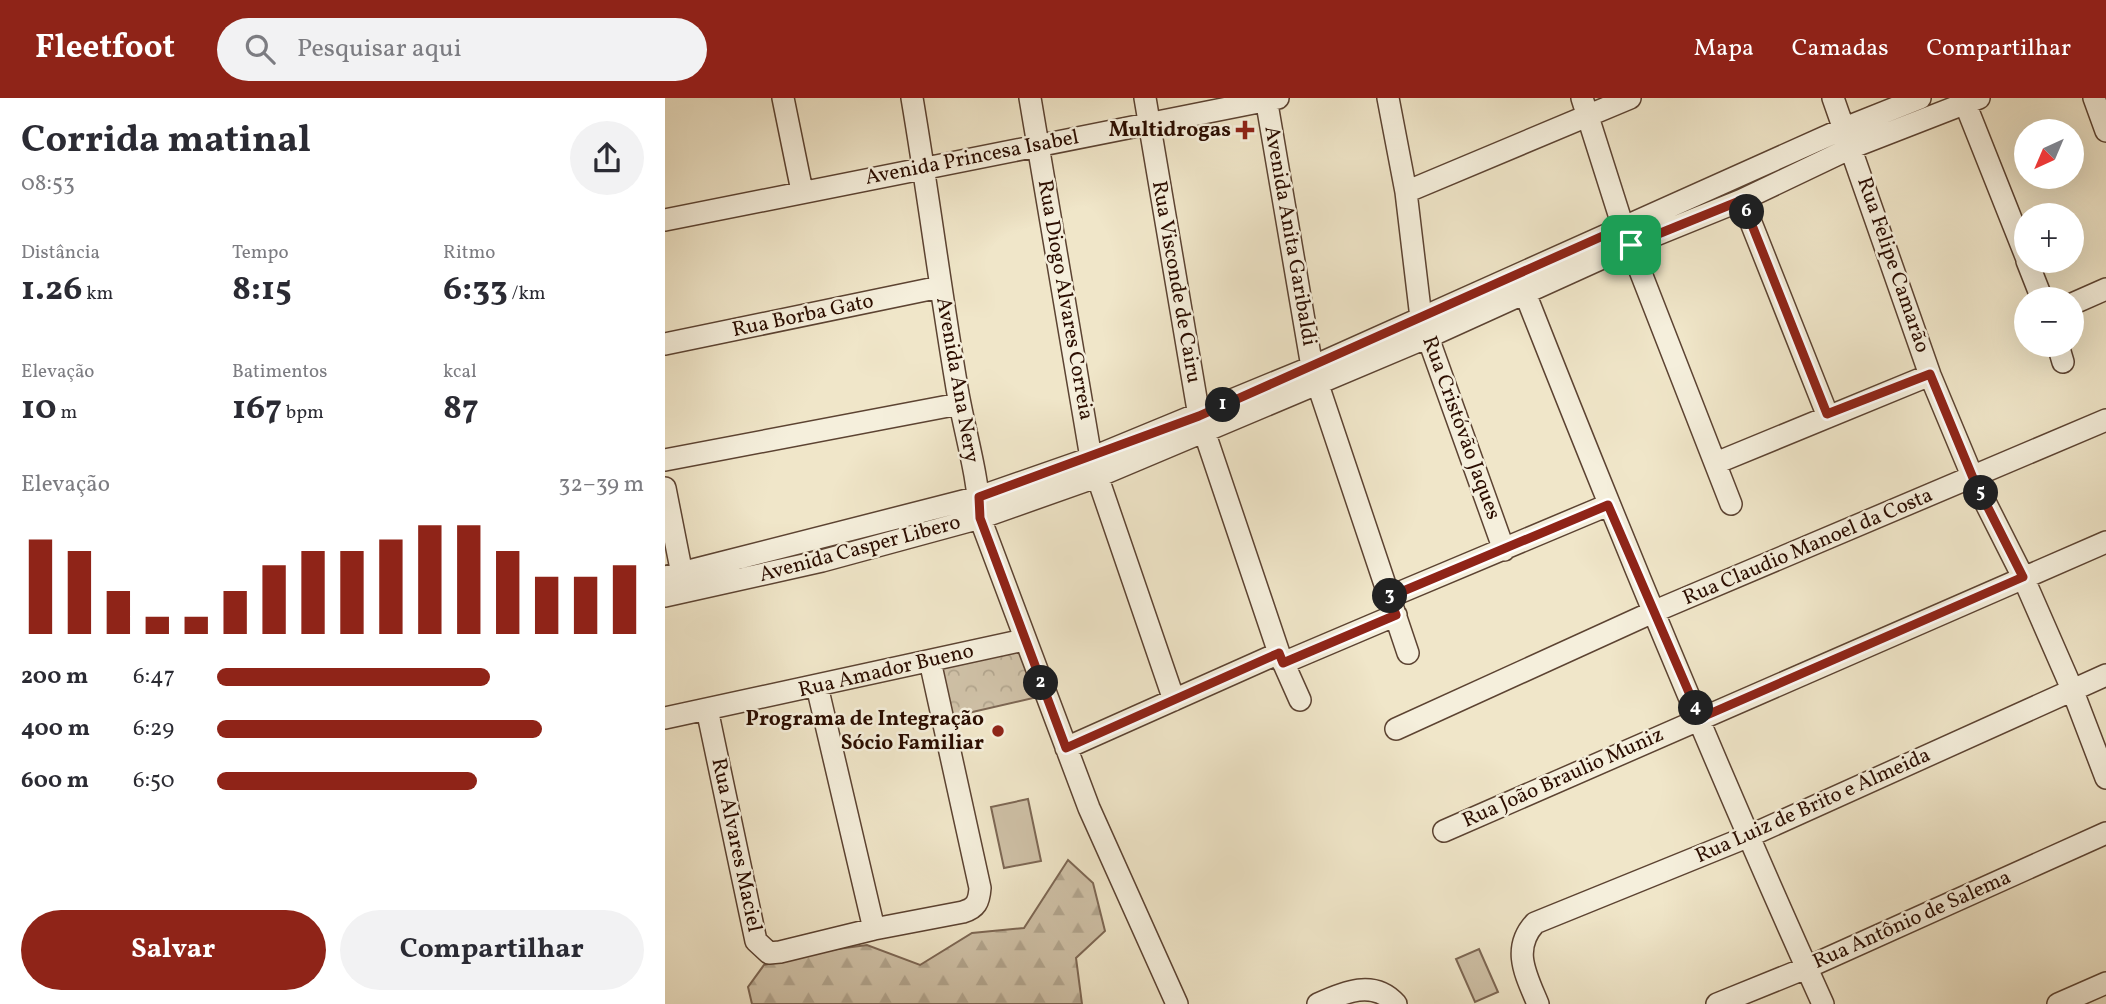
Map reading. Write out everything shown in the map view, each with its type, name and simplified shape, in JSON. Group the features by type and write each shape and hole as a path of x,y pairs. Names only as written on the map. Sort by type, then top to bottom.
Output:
{"street":[{"path":"783,98 802,191"},
{"name":"Avenida Ana Nery","path":"912,98 959,404 980,508 1024,639 1089,808 1177,1004"},
{"name":"Rua Diogo Alvares Correia","path":"1030,98 1094,468 1174,700"},
{"name":"Rua Visconde de Cairu","path":"1145,98 1202,425 1281,658 1300,700"},
{"name":"Rua Cristóvão Jaques","path":"1388,98 1406,192 1424,327 1504,550"},
{"path":"1406,192 1585,107 1630,98"},
{"name":"Rua Felipe Camarão","path":"1833,98 1849,137 1930,374 1973,478 2023,577 2072,689 2106,778"},
{"name":"Avenida Casper Libero","path":"1424,327 1525,293 1627,236 1742,200 1920,98"},
{"path":"2094,98 2106,131"},
{"name":"Avenida Princesa Isabel","path":"665,220 1038,143 1149,125 1271,99"},
{"name":"Avenida Anita Garibaldi","path":"1271,99 1315,375 1408,653"},
{"path":"1969,100 2014,224"},
{"name":"Avenida Casper Libero","path":"665,596 822,561 1094,468 1202,425 1849,137 1969,100"},
{"path":"1585,107 1627,236 1731,504"},
{"path":"1742,200 1827,414"},
{"name":"Rua Borba Gato","path":"665,344 940,288"},
{"path":"2084,299 2106,289"},
{"path":"1525,293 1608,505 1700,718 1747,837 1823,1004"},
{"path":"1716,463 1827,414 1930,374"},
{"path":"665,460 959,404"},
{"name":"Rua Claudio Manoel da Costa","path":"1396,729 1653,612 2106,420"},
{"path":"665,488 673,576"},
{"path":"1066,748 1174,700 1281,658 1504,550 1608,505"},
{"name":"Avenida Casper Libero","path":"673,576 889,518 980,508"},
{"name":"Rua João Braulio Muniz","path":"1444,831 2106,542"},
{"name":"Rua Amador Bueno","path":"665,718 1024,639"},
{"path":"817,686 874,929 963,912 973,909 979,901 980,888 930,661"},
{"name":"Rua Luiz de Brito e Almeida","path":"1538,1004 1521,959 1524,939 1535,923 1747,837 2106,675"},
{"name":"Rua Alvares Maciel","path":"707,709 757,941 769,953 780,953 874,929"},
{"name":"Rua Antônio de Salema","path":"1717,1004 1807,968 2106,833"},
{"path":"2058,1004 2106,983"},
{"path":"1318,1004 1359,989 1390,999"}],"green space":[{"path":"1024,640 1046,695 942,719 930,661"},
{"path":"1028,799 1041,861 1004,868 991,807"},
{"path":"1068,860 1093,883 1105,931 1076,958 1082,1004 752,1004 748,987 764,965 815,952 867,945 920,965 972,933 1024,928"},
{"path":"1479,949 1498,992 1475,1002 1456,959"}],"place":[{"name":"Multidrogas","path":"1245,130"},
{"name":"Programa de Integração Sócio Familiar","path":"998,731"}],"route":[{"path":"1742,200 1827,414 1930,374 1973,478 2023,577 1700,718 1608,505 1389,597 1396,615 1283,663 1279,653 1066,748 980,518 979,497 1199,416 1623,227 1631,245 1742,200"}]}
